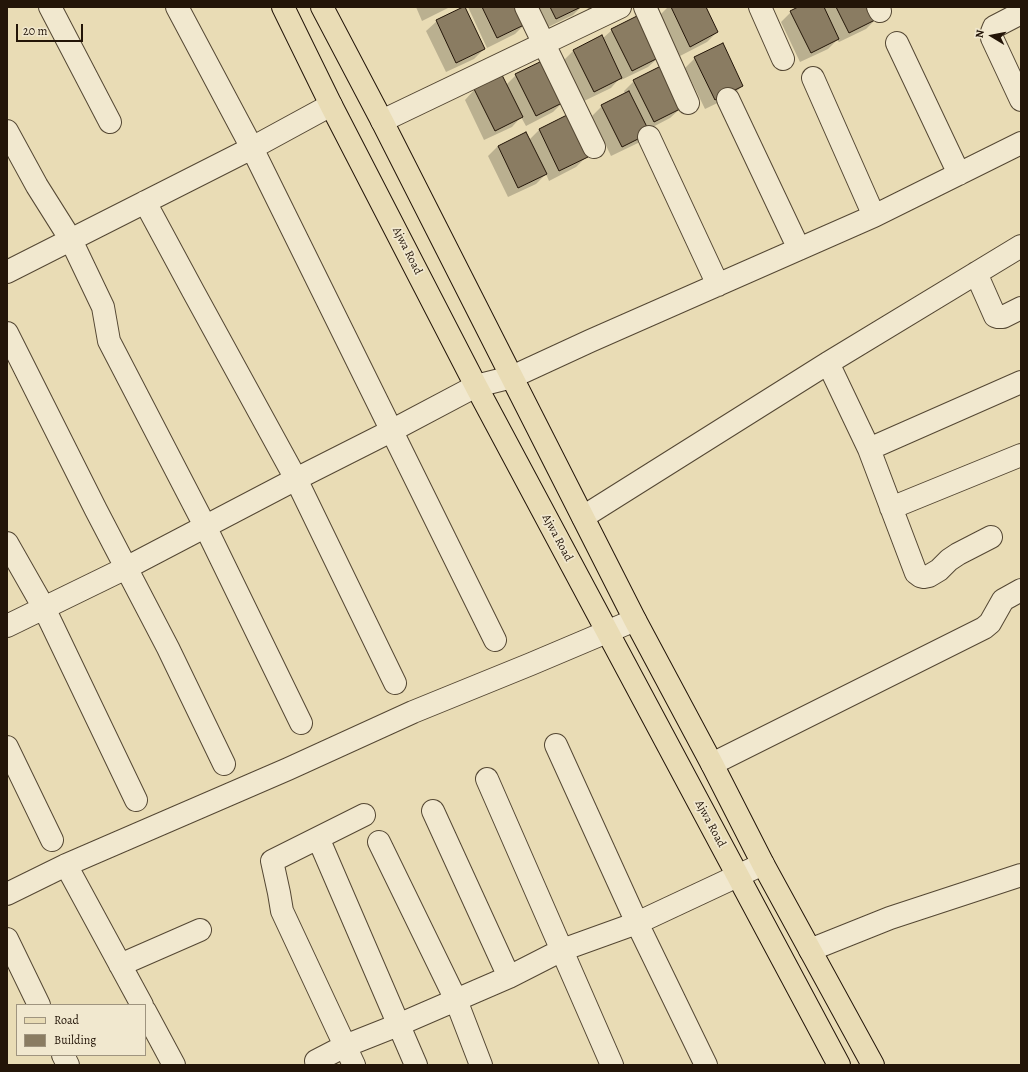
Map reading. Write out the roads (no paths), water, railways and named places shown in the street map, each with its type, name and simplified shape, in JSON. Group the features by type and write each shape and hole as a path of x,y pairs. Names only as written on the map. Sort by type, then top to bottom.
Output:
{"main road":[{"name":"Ajwa Road","path":"283,7 476,386 839,1065"},
{"path":"322,7 382,121 635,620 712,764 763,864 873,1065"}],"street":[{"path":"50,7 110,122"},
{"path":"178,7 252,148 495,640"},
{"path":"526,7 594,148"},
{"path":"382,121 620,7"},
{"path":"645,7 688,103"},
{"path":"760,7 783,59"},
{"path":"1021,13 994,27 992,38 1021,100"},
{"path":"897,43 959,174"},
{"path":"813,78 874,216"},
{"path":"728,99 799,249"},
{"path":"7,272 252,148 332,105"},
{"path":"7,130 37,186 71,240 103,308 109,341 205,526 301,723"},
{"path":"649,137 718,285"},
{"path":"7,626 126,568 476,386 512,377 874,216 1021,143"},
{"path":"145,202 296,479 395,683"},
{"path":"583,517 828,363 1021,246"},
{"path":"976,273 995,316 1003,317 1021,308"},
{"path":"7,333 168,648 224,764"},
{"path":"828,363 869,449 916,573 924,577 929,576 940,570 949,560 958,554 991,537"},
{"path":"869,449 1021,382"},
{"path":"891,508 1021,455"},
{"path":"7,543 44,608 136,800"},
{"path":"712,764 984,628 990,622 998,606 1003,600 1021,590"},
{"path":"7,894 66,865 288,769 413,712 635,620"},
{"path":"556,745 637,923 706,1065"},
{"path":"7,747 52,840"},
{"path":"488,779 612,1065"},
{"path":"433,811 509,977"},
{"path":"349,1055 282,911 280,893 272,861 364,815"},
{"path":"379,842 456,1000 482,1065"},
{"path":"322,846 416,1065"},
{"path":"316,1061 349,1055 398,1025 509,977 562,950 637,923 763,864"},
{"path":"66,865 141,1004"},
{"path":"810,950 890,918 1020,879"},
{"path":"120,965 200,930"},
{"path":"7,938 39,1004"},
{"path":"146,1014 174,1065"},
{"path":"64,1056 68,1065"}]}
